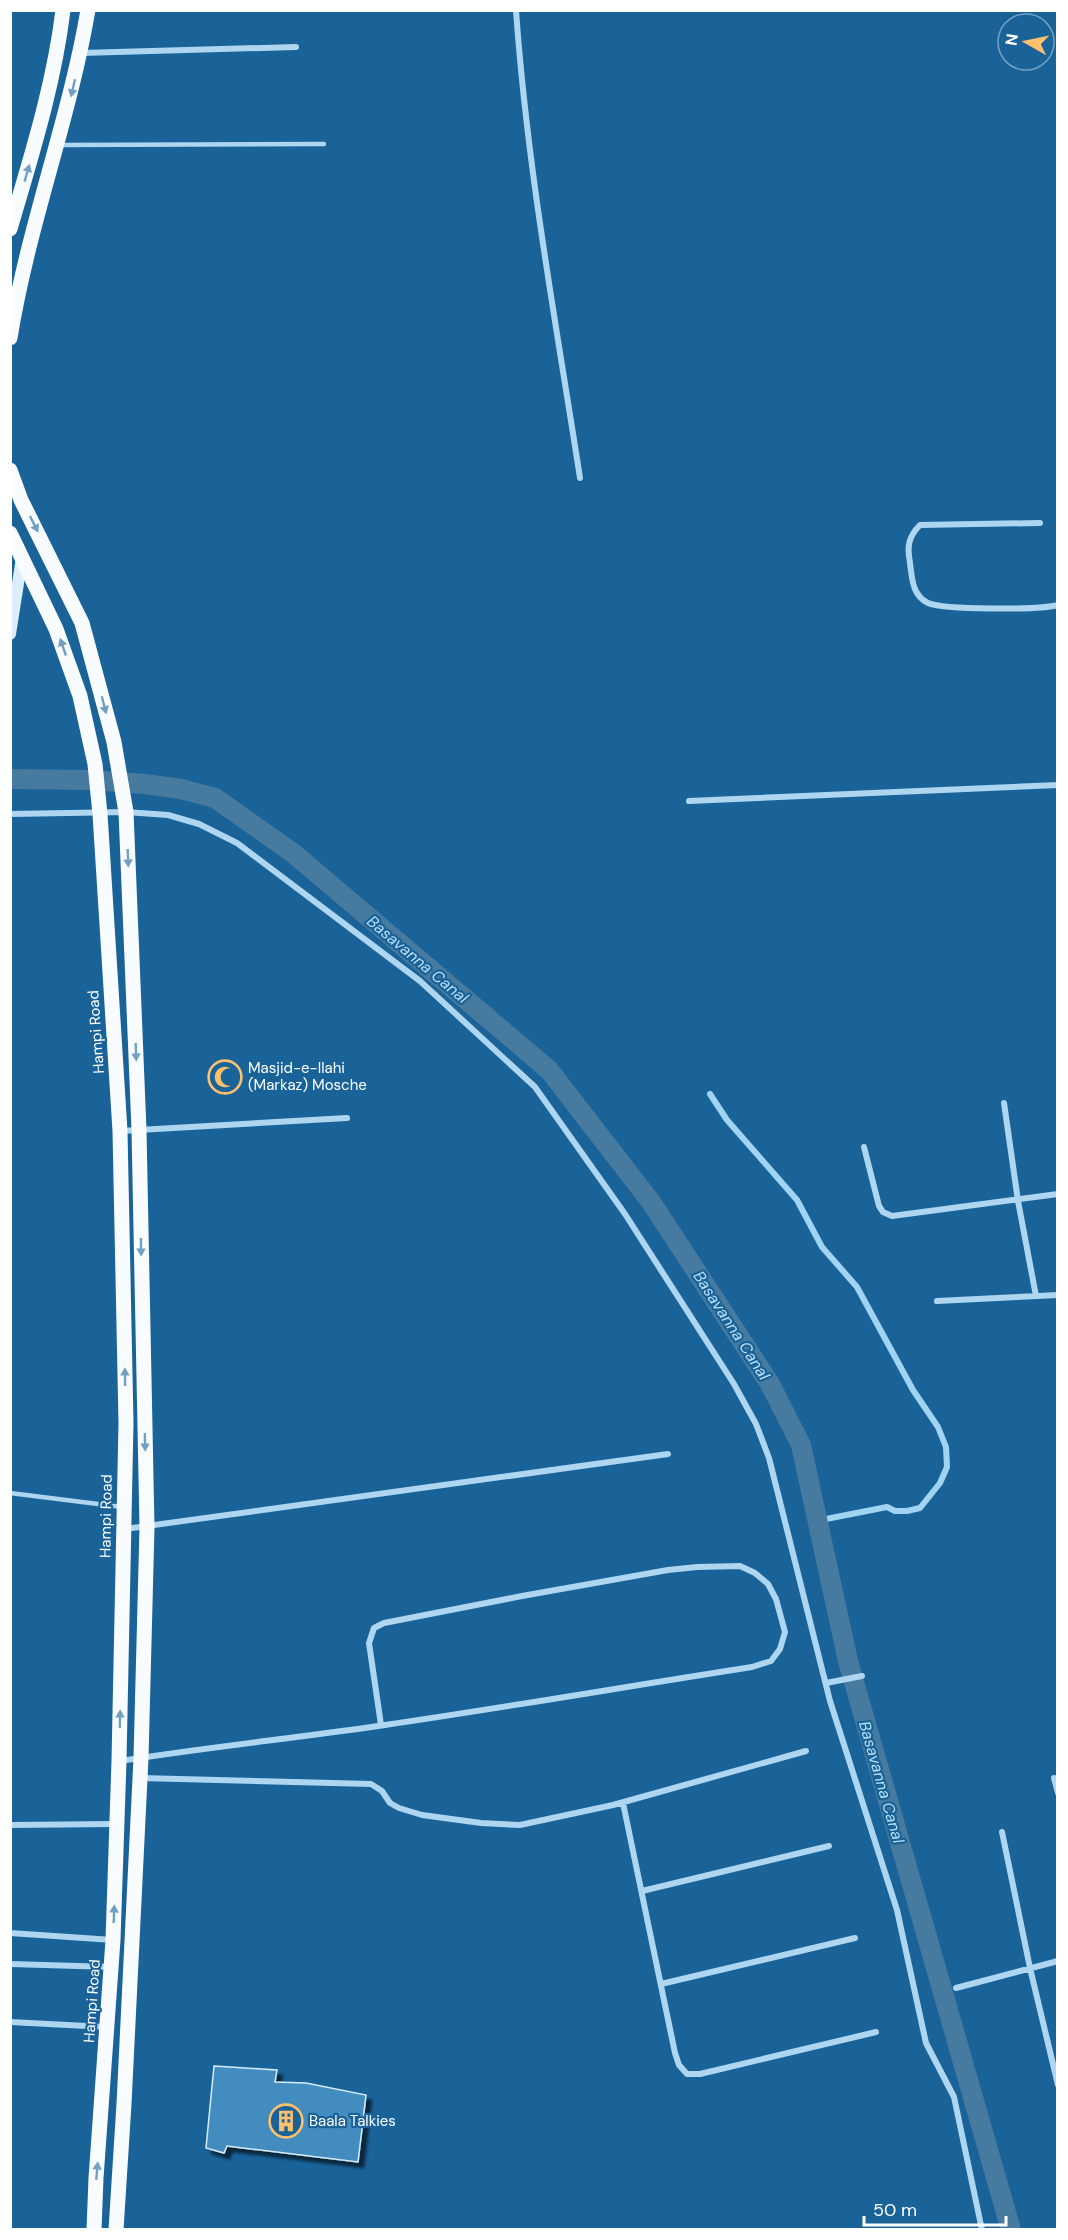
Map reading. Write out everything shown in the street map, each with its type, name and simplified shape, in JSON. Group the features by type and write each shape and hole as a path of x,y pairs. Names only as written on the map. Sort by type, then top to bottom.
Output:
{"main road":[{"path":"10,229 37,138 63,10"},
{"path":"10,338 24,266 81,53 88,10"},
{"path":"10,470 21,500 82,623 98,680 125,806 139,1130 147,1527 141,1758 116,2229"},
{"name":"Hampi Road","path":"10,533 56,629 80,696 95,764 100,809 120,1131 126,1423 125,1529 112,1967 94,2229"},
{"path":"10,634 22,558"}],"street":[{"path":"516,10 536,198 580,478"},
{"path":"81,53 296,47"},
{"path":"1041,523 920,525 911,534 908,549 914,590 927,603 949,608 1058,605"},
{"path":"689,801 1058,785"},
{"path":"10,814 125,806 199,824 237,843 420,981 535,1086 625,1214 734,1384 756,1424 769,1458 826,1683 897,1910 926,2043 954,2097 982,2229"},
{"path":"1004,1103 1018,1201 1036,1296"},
{"path":"120,1131 347,1118"},
{"path":"864,1147 879,1206 886,1215 1018,1201 1058,1194"},
{"path":"937,1301 1058,1295"},
{"path":"125,1529 668,1454"},
{"path":"119,1761 381,1725 752,1667 771,1661 780,1650 784,1632 776,1599 768,1584 755,1573 740,1566 697,1567 522,1596 384,1623 374,1628 369,1643 381,1725"},
{"path":"826,1683 862,1676"},
{"path":"140,1778 371,1784 382,1791 390,1803 422,1815 520,1825 623,1803 806,1751"},
{"path":"1054,1778 1058,1793"},
{"path":"623,1803 675,2053 679,2065 687,2074 700,2074 876,2032"},
{"path":"10,1826 117,1824"},
{"path":"1002,1832 1030,1968 1058,2085"},
{"path":"642,1892 829,1846"},
{"path":"10,1933 113,1940"},
{"path":"661,1984 855,1938"},
{"path":"956,1988 1058,1961"},
{"path":"10,1964 112,1967"},
{"path":"10,2022 108,2028"}],"lane":[{"path":"57,145 324,144"},
{"path":"10,1493 124,1507"}],"building":[{"name":"Baala Talkies","path":"214,2066 277,2070 275,2082 306,2083 366,2095 358,2162 227,2146 224,2153 206,2148"}],"waterway":[{"name":"Basavanna Canal","path":"10,779 91,780 145,784 181,789 215,798 293,853 549,1070 651,1202 770,1384 801,1445 848,1661 1011,2230"},
{"path":"710,1094 727,1120 797,1200 822,1247 857,1287 913,1390 938,1427 946,1447 947,1467 940,1483 920,1508 895,1511 887,1507 816,1521"}],"place":[{"name":"Masjid-e-Ilahi (Markaz) Mosche","path":"225,1077"},
{"name":"Baala Talkies","path":"286,2121"}]}
